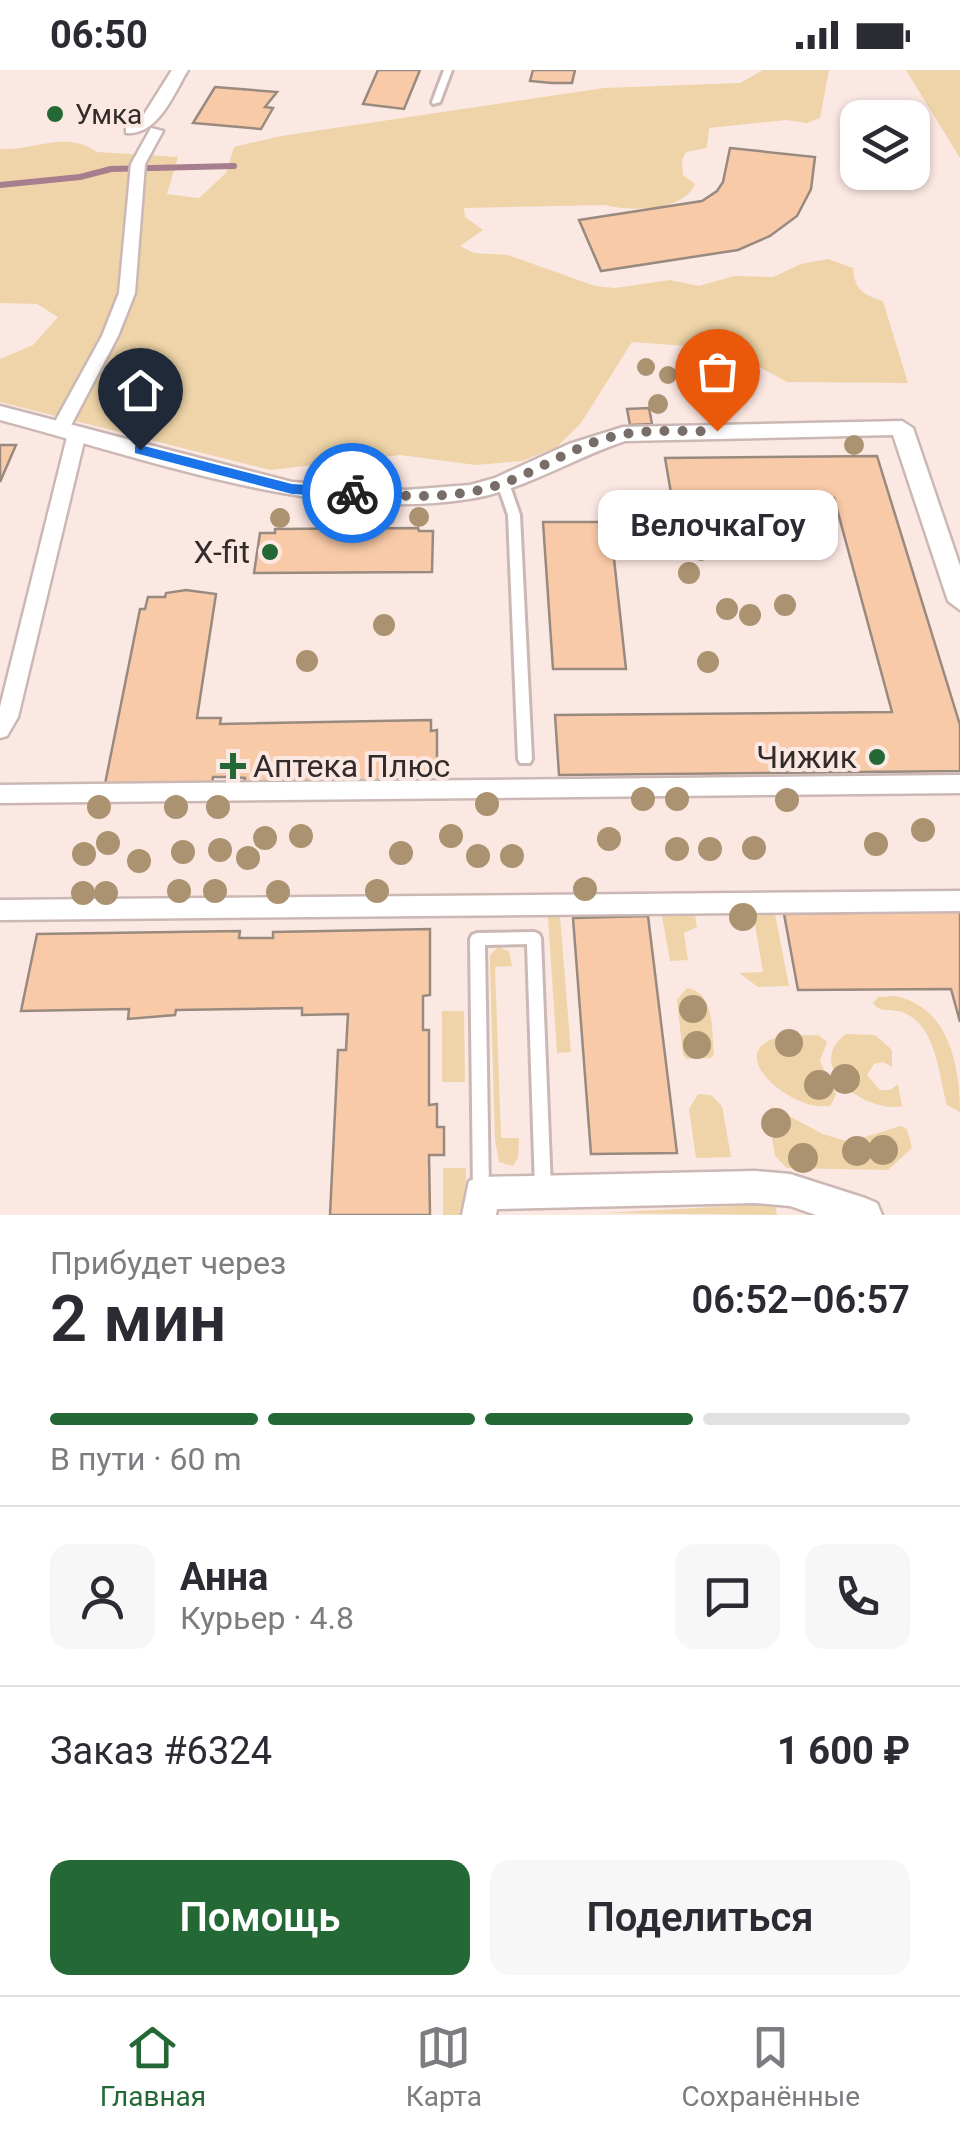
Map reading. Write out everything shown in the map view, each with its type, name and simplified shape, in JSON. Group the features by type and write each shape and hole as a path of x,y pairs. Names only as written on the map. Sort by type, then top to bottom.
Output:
{"street":[{"path":"132,129 149,119 180,70"},
{"path":"0,730 8,717 69,431 128,293 138,168 156,131"},
{"path":"0,413 292,489 434,496 503,483 577,449 624,434 902,428 960,600"},
{"path":"0,794 960,784"},
{"path":"0,910 960,900"},
{"path":"480,1204 543,1191 755,1187 790,1190 864,1215"}],"lane":[{"path":"436,102 448,70"},
{"path":"503,483 514,515 525,759"},
{"path":"480,1204 477,938 534,938 543,1191"}],"shaded area":[{"path":"763,70 829,70 820,118 807,123 786,120 709,128 707,148 686,152 682,160 683,175 695,184 680,200 669,204 642,209 606,205 464,208 465,217 483,230 460,246 474,253 508,255 595,286 615,288 670,280 699,286 734,276 773,277 801,264 828,259 853,268 861,290 883,301 908,383 787,382 726,349 632,342 581,423 557,447 522,461 476,465 400,455 270,470 0,402 0,359 33,345 58,317 37,304 0,303 0,149 61,142 97,152 178,157 167,194 199,198 226,173 234,147 281,136 604,88 740,83"},
{"path":"906,70 960,70 960,158 930,109 930,100 924,100"},
{"path":"775,914 789,986 758,987 739,973 763,972 755,925 731,925 729,915"},
{"path":"695,915 697,927 684,933 688,960 670,961 662,916"},
{"path":"548,917 560,917 571,1052 557,1053"},
{"path":"498,947 509,951 512,966 495,967 501,1138 519,1138 518,1158 513,1166 499,1162 495,1140 490,955"},
{"path":"687,988 696,991 707,1005 712,1024 711,1058 687,1059 683,1055 677,1000"},
{"path":"894,996 927,1011 939,1024 953,1057 960,1112 947,1105 934,1052 923,1028 902,1012 882,1010 873,1003 878,997"},
{"path":"442,1011 464,1011 465,1082 442,1082"},
{"path":"846,1034 875,1035 892,1050 892,1067 883,1062 874,1064 867,1075 880,1090 890,1090 898,1084 902,1106 872,1103 844,1085 831,1060 834,1047"},
{"path":"818,1035 827,1042 820,1061 836,1094 831,1105 804,1103 788,1095 763,1073 757,1061 759,1050 770,1040"},
{"path":"698,1094 711,1095 722,1106 731,1157 696,1158 689,1109"},
{"path":"772,1107 823,1134 849,1142 900,1126 907,1129 912,1148 888,1170 787,1168 775,1156 768,1112"},
{"path":"443,1168 466,1168 465,1215 443,1215"},
{"path":"775,1204 777,1215 603,1213"}],"building":[{"path":"378,70 420,70 404,109 363,104"},
{"path":"533,70 575,70 572,83 552,83 530,81"},
{"path":"215,87 277,92 265,107 273,108 261,129 193,123"},
{"path":"730,148 815,157 811,189 797,216 770,236 738,250 601,271 579,220 702,201 723,182"},
{"path":"649,408 652,424 630,425 627,409"},
{"path":"0,445 16,445 0,482"},
{"path":"877,456 960,725 960,771 559,775 555,715 892,712 834,498 672,499 665,458"},
{"path":"543,522 610,522 626,669 553,669"},
{"path":"275,529 433,531 432,572 254,573 260,533 275,533"},
{"path":"186,590 216,594 197,718 221,718 220,724 431,720 431,731 437,730 437,766 429,766 430,781 343,782 343,777 313,777 312,782 244,783 245,778 213,777 212,783 105,784 140,609 145,609 148,597 165,597 166,593"},
{"path":"960,911 960,1022 951,989 798,990 784,914"},
{"path":"648,916 677,1153 591,1154 573,918"},
{"path":"430,929 430,995 423,996 423,1030 429,1030 429,1105 437,1104 437,1127 444,1127 444,1155 429,1155 430,1215 330,1215 338,1050 346,1050 348,1014 302,1015 302,1008 176,1010 175,1015 128,1019 129,1009 21,1011 37,934 240,931 239,938 273,938 273,932"}],"waterway":[{"path":"0,185 80,177 111,169 234,166"}],"way so far":[{"path":"352,493 406,497 470,492 503,483 577,449 624,434 717,431"}],"place":[{"name":"Умка","path":"55,114"},
{"name":"ВелочкаГоу","path":"717,431"},
{"name":"X-fit","path":"270,552"},
{"name":"Чижик","path":"877,757"},
{"name":"Аптека Плюс","path":"233,766"}],"route":[{"path":"140,450 292,489 352,493"}]}
